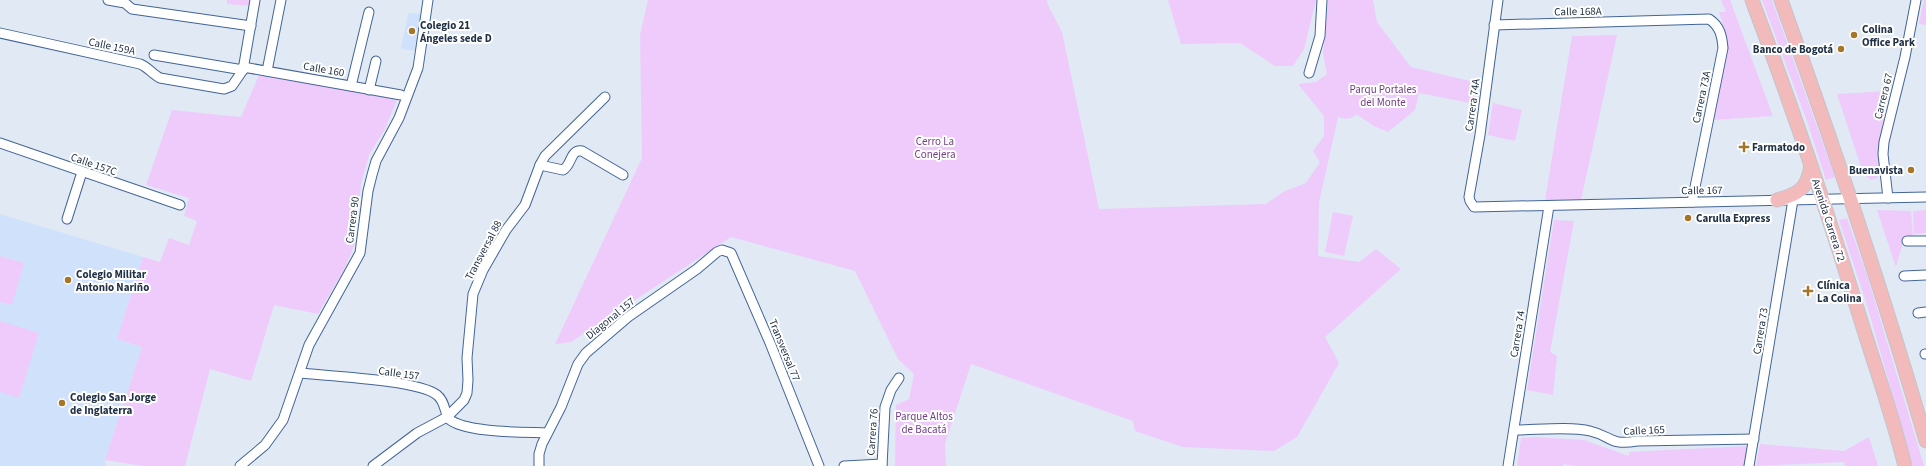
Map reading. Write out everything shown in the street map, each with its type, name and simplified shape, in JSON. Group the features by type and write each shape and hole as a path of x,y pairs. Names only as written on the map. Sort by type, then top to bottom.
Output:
{"highway":[{"name":"Avenida Carrera 72","path":"1752,0 1786,89 1859,314 1905,466"},
{"path":"1781,0 1817,98 1881,290 1926,441"},
{"path":"1777,200 1796,194 1801,190 1808,180 1811,166"}],"street":[{"path":"108,0 125,3 132,9 251,26"},
{"path":"243,69 255,0"},
{"path":"267,71 281,0"},
{"name":"Carrera 90","path":"240,466 265,445 278,429 287,411 310,345 360,253 368,191 372,175 376,161 399,118 418,68 428,0"},
{"path":"1309,73 1320,36 1322,0"},
{"name":"Carrera 74A","path":"1478,208 1471,204 1469,197 1480,135 1498,0"},
{"name":"Carrera 67","path":"1888,198 1883,154 1884,142 1905,57 1916,0"},
{"path":"351,86 369,12"},
{"name":"Calle 168A","path":"1494,25 1710,20"},
{"name":"Carrera 73A","path":"1692,202 1724,48 1722,36 1716,23 1710,20"},
{"name":"Calle 159A","path":"0,33 140,64 146,66 154,75 160,78 224,89 232,86 236,82 243,69"},
{"name":"Calle 160","path":"154,55 243,69 267,71 401,95"},
{"path":"369,90 376,61"},
{"name":"Transversal 88","path":"373,466 417,432 447,417 464,400 467,393 467,358 473,294 483,270 506,230 525,205 545,156 605,97"},
{"name":"Calle 157C","path":"0,143 180,205"},
{"path":"540,166 563,170 567,168 574,152 582,151 623,175"},
{"path":"67,218 82,172"},
{"path":"1696,184 1700,194 1708,202"},
{"name":"Calle 167","path":"1478,208 1926,197"},
{"name":"Carrera 73","path":"1749,466 1771,310 1793,200"},
{"name":"Carrera 74","path":"1508,466 1515,430 1549,206"},
{"path":"1906,241 1926,241"},
{"name":"Diagonal 157","path":"539,466 539,454 547,433 561,407 578,364 589,350 628,317 697,269 717,252 722,250"},
{"name":"Transversal 77","path":"722,250 731,253 770,343 819,466"},
{"path":"1904,276 1926,275"},
{"name":"Calle 157","path":"300,373 407,384 428,390 442,399 447,417"},
{"name":"Carrera 76","path":"882,465 885,407 891,390 899,378"},
{"path":"447,417 452,422 470,427 547,433"},
{"name":"Calle 165","path":"1515,430 1579,429 1590,431 1616,443 1637,441 1754,439"},
{"path":"844,466 882,465"}],"shaded area":[{"name":"Colegio 21 Ángeles sede D","path":"408,13 422,14 416,51 401,49"},
{"name":"Colegio San Jorge de Inglaterra","path":"0,214 143,257 117,339 142,347 105,460 106,466 0,466"}],"green space":[{"path":"227,0 253,0 253,6 227,4"},
{"name":"Cerro La Conejera","path":"648,0 1047,0 1048,5 1062,32 1099,209 1266,204 1283,192 1306,183 1320,162 1313,151 1324,136 1324,116 1298,84 1316,82 1327,74 1323,54 1328,0 1373,0 1377,22 1411,67 1478,83 1475,104 1419,93 1415,110 1388,132 1374,126 1356,114 1354,117 1346,119 1338,117 1319,203 1318,256 1359,262 1376,249 1401,269 1325,337 1339,363 1297,437 1274,451 1183,447 1135,431 1133,421 971,364 945,444 946,466 895,466 896,405 909,399 914,374 898,359 855,271 731,237 571,342 555,344 642,158 640,35"},
{"path":"1168,0 1316,0 1304,49 1293,66 1275,66 1240,43 1181,44"},
{"path":"1721,0 1730,0 1773,116 1713,120 1727,48 1726,34 1719,12 1726,12"},
{"path":"1762,0 1772,0 1835,177 1826,180 1808,124"},
{"path":"1924,0 1926,0 1926,25 1919,24"},
{"path":"1617,35 1581,200 1545,200 1572,36"},
{"path":"259,75 398,97 385,129 369,155 361,184 354,246 344,270 318,314 274,305 251,381 210,369 185,466 142,466 105,460 142,347 117,339 143,257 160,262 169,238 189,245 197,221 184,216 189,198 146,185 172,110 241,117"},
{"path":"1889,91 1878,151 1879,168 1877,178 1871,180 1863,173 1837,94"},
{"path":"1493,103 1522,110 1515,141 1488,135"},
{"path":"1877,210 1911,211 1913,235 1904,239 1896,267"},
{"path":"1926,210 1926,233 1914,234 1913,211"},
{"path":"1333,212 1353,216 1344,256 1325,252"},
{"path":"1847,218 1867,275 1924,466 1913,466 1866,302 1839,220"},
{"path":"1554,220 1574,221 1550,352 1557,356 1553,395 1527,390"},
{"path":"0,256 24,263 12,305 0,302"},
{"path":"0,321 39,333 19,398 0,392"},
{"path":"1534,437 1584,440 1629,456 1629,452 1748,446 1744,466 1573,466 1564,464 1563,466 1517,466 1521,438"},
{"path":"1869,437 1878,466 1845,466 1844,462 1756,466 1760,444 1844,451"}],"place":[{"name":"Colegio 21 Ángeles sede D","path":"412,31"},
{"name":"Colina Office Park","path":"1854,35"},
{"name":"Banco de Bogotá","path":"1841,49"},
{"name":"Farmatodo","path":"1744,147"},
{"name":"Buenavista","path":"1911,170"},
{"name":"Carulla Express","path":"1688,218"},
{"name":"Colegio Militar Antonio Nariño","path":"68,280"},
{"name":"Clínica La Colina","path":"1808,291"},
{"name":"Colegio San Jorge de Inglaterra","path":"62,403"}],"park label":[{"name":"Parqu Portales del Monte","path":"1383,95"},
{"name":"Parque Altos de Bacatá","path":"924,422"}]}
